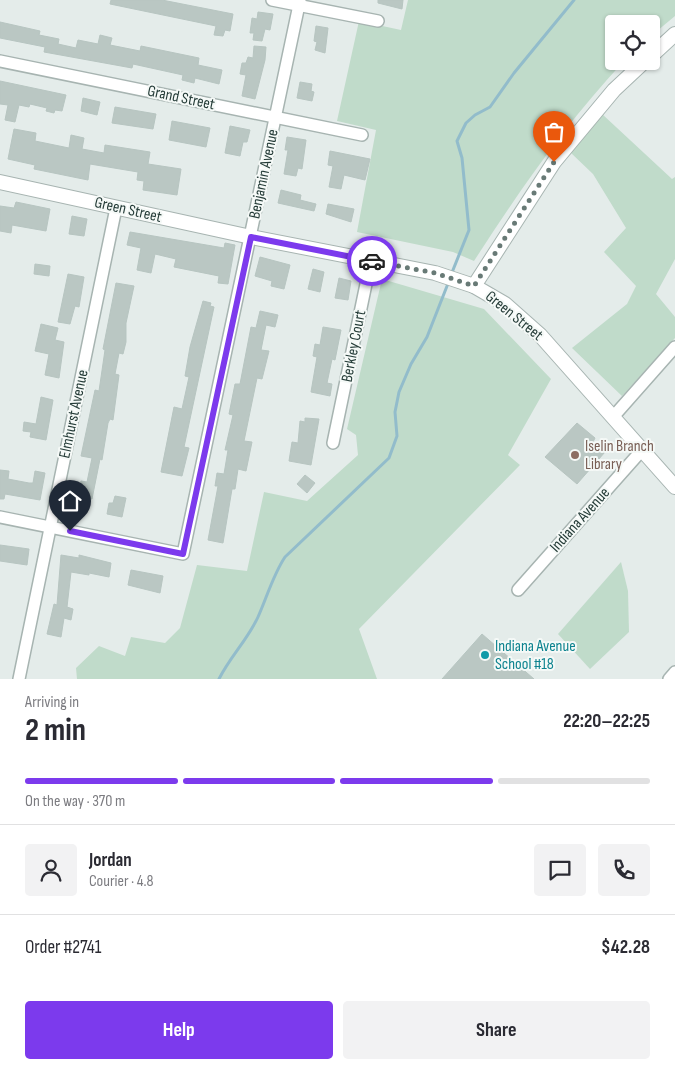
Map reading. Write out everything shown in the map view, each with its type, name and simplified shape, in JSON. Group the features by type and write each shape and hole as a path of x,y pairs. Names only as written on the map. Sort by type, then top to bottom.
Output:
{"street":[{"path":"272,0 300,3 378,21"},
{"name":"Benjamin Avenue","path":"50,527 183,554 300,3"},
{"path":"660,48 675,34"},
{"name":"Grand Street","path":"0,61 362,136"},
{"path":"474,286 554,162 614,90 635,70"},
{"name":"Green Street","path":"0,182 251,237 435,273 461,280 505,304 540,335 675,487"},
{"name":"Elmhurst Avenue","path":"19,679 116,208"},
{"name":"Berkley Court","path":"333,443 371,260"},
{"path":"612,417 675,347"},
{"name":"Indiana Avenue","path":"518,590 642,450"},
{"path":"0,517 50,527"},
{"path":"669,679 675,672"}],"green space":[{"path":"408,0 675,0 675,16 660,28 660,15 605,15 605,70 616,70 544,158 474,261 453,252 357,232 376,130 337,121 359,21 401,30"},
{"path":"602,114 672,179 675,177 675,259 656,294 675,317 675,338 622,396 572,348 627,304 636,286 604,252 626,228 593,174 570,152"},
{"path":"382,279 484,309 551,379 508,455 520,465 359,629 377,679 77,679 76,668 99,646 125,656 131,637 165,643 180,628 197,565 247,571 264,492 307,501 358,455 356,435 347,429"},
{"path":"621,562 628,591 629,632 590,669 558,634"}],"building":[{"path":"111,0 162,0 233,14 230,31 225,30 223,36 214,35 216,26 110,4"},
{"path":"378,0 403,0 402,9 378,3"},
{"path":"258,12 273,14 270,30 265,29 262,41 253,40 254,33 250,33 252,18 257,19"},
{"path":"0,22 40,31 39,35 59,39 58,44 76,48 78,40 98,44 100,35 112,38 110,45 140,51 141,46 199,58 198,65 222,70 219,84 195,78 194,83 182,80 183,75 133,64 132,68 44,52 45,47 0,38"},
{"path":"316,26 328,28 325,53 315,50 317,42 314,41"},
{"path":"254,46 266,47 265,60 255,99 242,96 246,75 240,74 242,63 246,63 248,57 253,58"},
{"path":"0,81 66,95 62,111 55,110 54,113 46,111 47,108 30,104 29,107 19,105 15,122 5,120 8,105 0,104"},
{"path":"300,82 312,84 311,91 314,92 312,101 297,98"},
{"path":"83,98 100,102 97,115 81,111"},
{"path":"115,107 156,114 153,129 112,123"},
{"path":"172,121 210,128 206,147 169,140"},
{"path":"230,126 250,130 247,142 243,142 240,156 225,153"},
{"path":"14,129 36,133 35,141 69,148 71,135 84,138 82,149 104,153 105,145 150,152 148,164 181,169 177,195 143,190 144,181 137,180 138,172 90,164 88,180 34,169 35,165 8,159"},
{"path":"287,137 306,140 302,169 298,168 296,176 284,174 288,150 285,150"},
{"path":"330,151 370,159 365,180 344,175 341,189 329,187 333,166 328,165"},
{"path":"281,190 301,195 300,200 316,204 314,211 278,203"},
{"path":"16,202 50,209 46,231 12,225 11,233 0,231 0,206 14,208"},
{"path":"328,204 354,209 351,222 326,214"},
{"path":"72,216 87,219 84,236 69,234"},
{"path":"130,232 224,248 225,243 235,245 228,284 218,283 219,276 174,267 176,259 155,254 151,273 137,270 141,248 127,245"},
{"path":"260,257 290,265 284,289 271,286 272,281 255,276"},
{"path":"35,264 50,266 49,276 34,274"},
{"path":"313,269 324,272 320,292 308,289"},
{"path":"68,274 84,277 79,307 75,306 70,324 58,322"},
{"path":"339,278 351,281 348,300 335,298"},
{"path":"116,283 134,286 126,323 126,342 123,354 119,353 115,374 119,375 113,420 110,419 108,423 102,460 100,459 92,499 78,496 81,481 87,482 92,458 81,456 95,390 99,391 105,350 103,349"},
{"path":"203,301 211,303 210,306 214,307 184,447 189,448 182,476 161,472 174,407 182,409 189,377 185,376 190,347"},
{"path":"260,311 278,315 275,327 266,325 261,350 269,351 262,379 257,378 244,441 252,442 246,471 238,469 235,489 232,489 223,543 208,540 218,486 215,486 217,473 224,474 228,450 225,450 233,415 229,414 235,384 240,384 251,327 256,328"},
{"path":"41,324 58,328 55,340 64,342 59,378 45,375 49,354 35,351"},
{"path":"323,327 341,330 335,360 332,359 327,383 332,384 330,396 311,392 317,357 313,356 315,344 320,345"},
{"path":"41,397 53,400 46,440 30,437 31,432 23,431 24,422 36,424"},
{"path":"305,418 319,419 311,465 289,461 292,442 298,443 300,421 305,422"},
{"name":"Iselin Branch Library","path":"577,423 595,438 593,442 605,452 577,484 545,457"},
{"path":"0,470 9,471 8,479 29,483 33,483 35,471 45,473 40,500 5,494 4,499 0,499"},
{"path":"305,475 315,483 307,493 297,484"},
{"path":"115,496 126,498 122,517 107,514 109,503 113,503"},
{"path":"0,545 29,549 27,565 0,561"},
{"path":"61,555 79,558 79,555 111,563 109,577 71,572 67,607 73,609 71,620 64,618 61,637 47,634 54,604 57,605"},
{"path":"131,570 163,576 160,593 128,585"},
{"name":"Indiana Avenue School #18","path":"482,634 534,679 442,679"}],"waterway":[{"path":"451,275 469,230 462,158 457,141 466,123 475,115 490,107 514,73 574,0"},
{"path":"219,679 254,625 285,557 389,458 397,436 395,412 399,392 411,364 427,337 449,281"}],"way so far":[{"path":"372,261 435,273 461,280 474,286 554,162"}],"place":[{"name":"Iselin Branch Library","path":"575,455"},
{"name":"Indiana Avenue School #18","path":"485,655"}],"route":[{"path":"70,531 183,554 251,237 372,261"}]}
